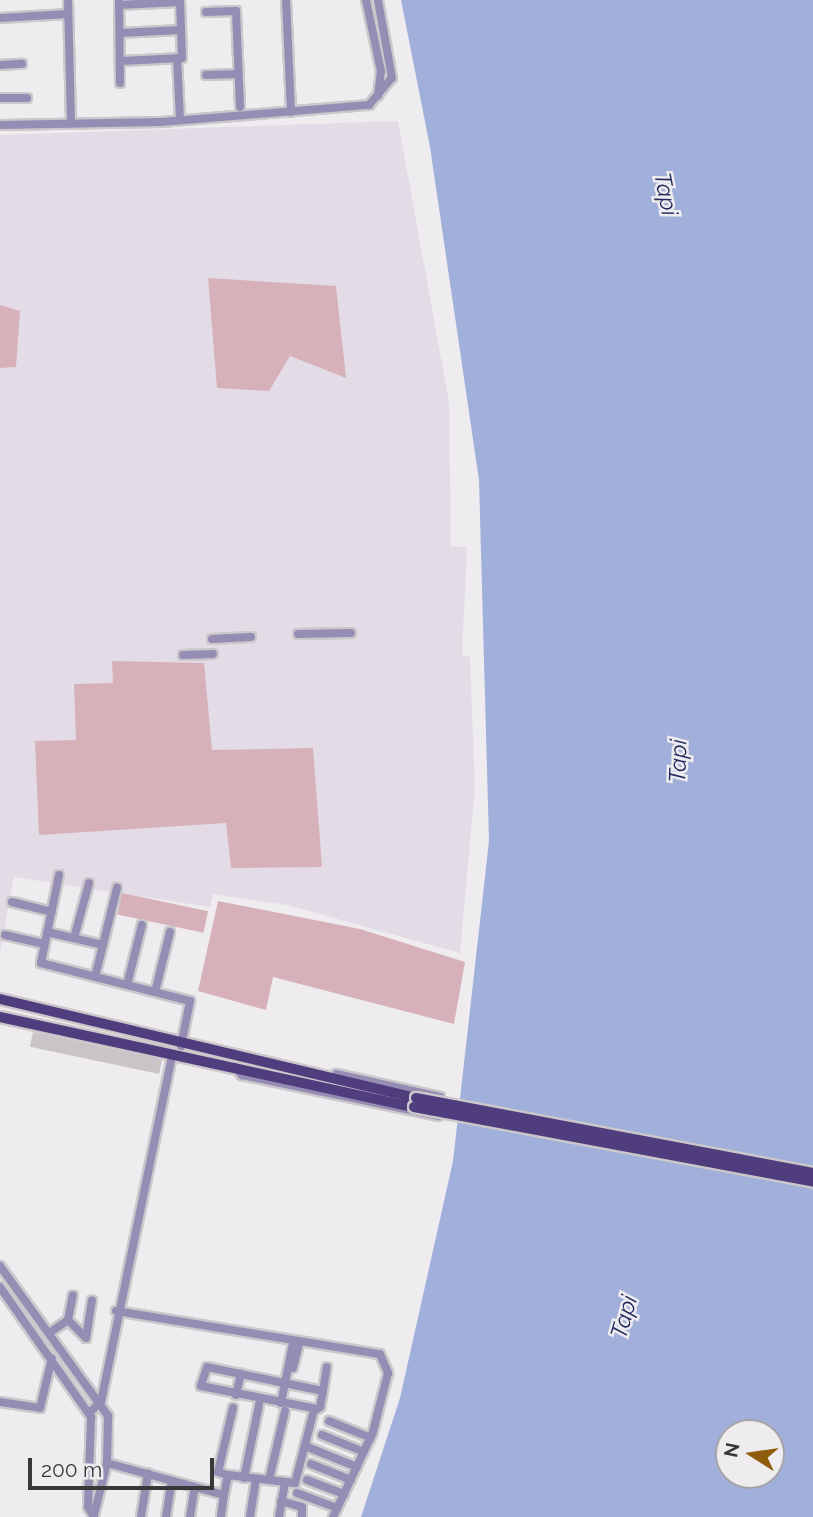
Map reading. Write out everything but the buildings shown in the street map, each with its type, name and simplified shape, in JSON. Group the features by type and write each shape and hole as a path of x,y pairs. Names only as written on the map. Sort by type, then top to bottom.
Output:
{"main road":[{"path":"0,999 236,1063 813,1182"},
{"path":"0,1017 176,1048"},
{"path":"415,1102 813,1173"}],"street":[{"path":"68,0 71,124"},
{"path":"286,0 290,112"},
{"path":"366,0 381,71 377,99"},
{"path":"0,125 180,119 361,107 377,99 392,72 378,0"},
{"path":"120,83 119,2 180,1 181,30 177,58 180,119"},
{"path":"206,12 236,11 240,107"},
{"path":"0,18 68,14"},
{"path":"120,33 181,30"},
{"path":"121,61 177,58"},
{"path":"0,65 22,64"},
{"path":"206,75 238,74"},
{"path":"0,98 27,98"},
{"path":"298,635 351,633"},
{"path":"212,639 251,636"},
{"path":"183,655 213,654"},
{"path":"59,875 40,963 191,1002 176,1048 116,1311 101,1402 89,1413"},
{"path":"74,939 89,883"},
{"path":"95,977 117,888"},
{"path":"12,902 52,912"},
{"path":"127,985 142,925"},
{"path":"47,932 103,945"},
{"path":"155,992 170,932"},
{"path":"5,935 44,944"},
{"path":"246,1055 440,1097 438,1116 242,1075 236,1063 246,1055"},
{"path":"0,1266 101,1402 109,1426 107,1463 94,1516"},
{"path":"0,1287 89,1413 88,1507 94,1516"},
{"path":"49,1333 68,1320 73,1295"},
{"path":"68,1320 86,1338 92,1300"},
{"path":"116,1311 296,1343 365,1348 386,1360 388,1373 370,1438 335,1513 297,1493"},
{"path":"269,1480 285,1385 296,1343"},
{"path":"0,1402 40,1408 52,1358"},
{"path":"323,1391 241,1374 204,1370 202,1387 283,1407 317,1409 323,1391 327,1367"},
{"path":"236,1395 241,1374"},
{"path":"244,1478 259,1405"},
{"path":"233,1408 218,1472 285,1483 298,1479 313,1415"},
{"path":"329,1422 370,1438"},
{"path":"322,1434 364,1452"},
{"path":"305,1446 357,1466"},
{"path":"107,1463 224,1495"},
{"path":"311,1464 351,1480"},
{"path":"141,1517 148,1474"},
{"path":"221,1517 228,1475"},
{"path":"250,1517 256,1479"},
{"path":"307,1480 344,1494"},
{"path":"166,1517 172,1481"},
{"path":"279,1517 285,1483"},
{"path":"190,1517 195,1487"},
{"path":"282,1501 302,1507 302,1517"}],"shaded area":[{"path":"398,121 449,402 451,547 467,547 462,655 470,657 475,787 460,953 287,905 213,894 210,907 14,877 0,953 0,135"},
{"path":"208,278 336,286 346,378 290,356 269,391 217,388"},
{"path":"0,305 20,311 16,367 0,368"},
{"path":"112,661 204,663 212,750 313,748 322,867 231,868 226,823 39,835 35,741 76,740 74,684 113,683"},
{"path":"122,893 208,911 204,933 117,915"},
{"path":"218,901 360,929 465,962 454,1024 273,977 266,1010 198,991"}],"water":[{"name":"Tapi","path":"401,0 813,0 813,1517 361,1517 400,1398 453,1161 489,841 479,480 430,147"}]}
